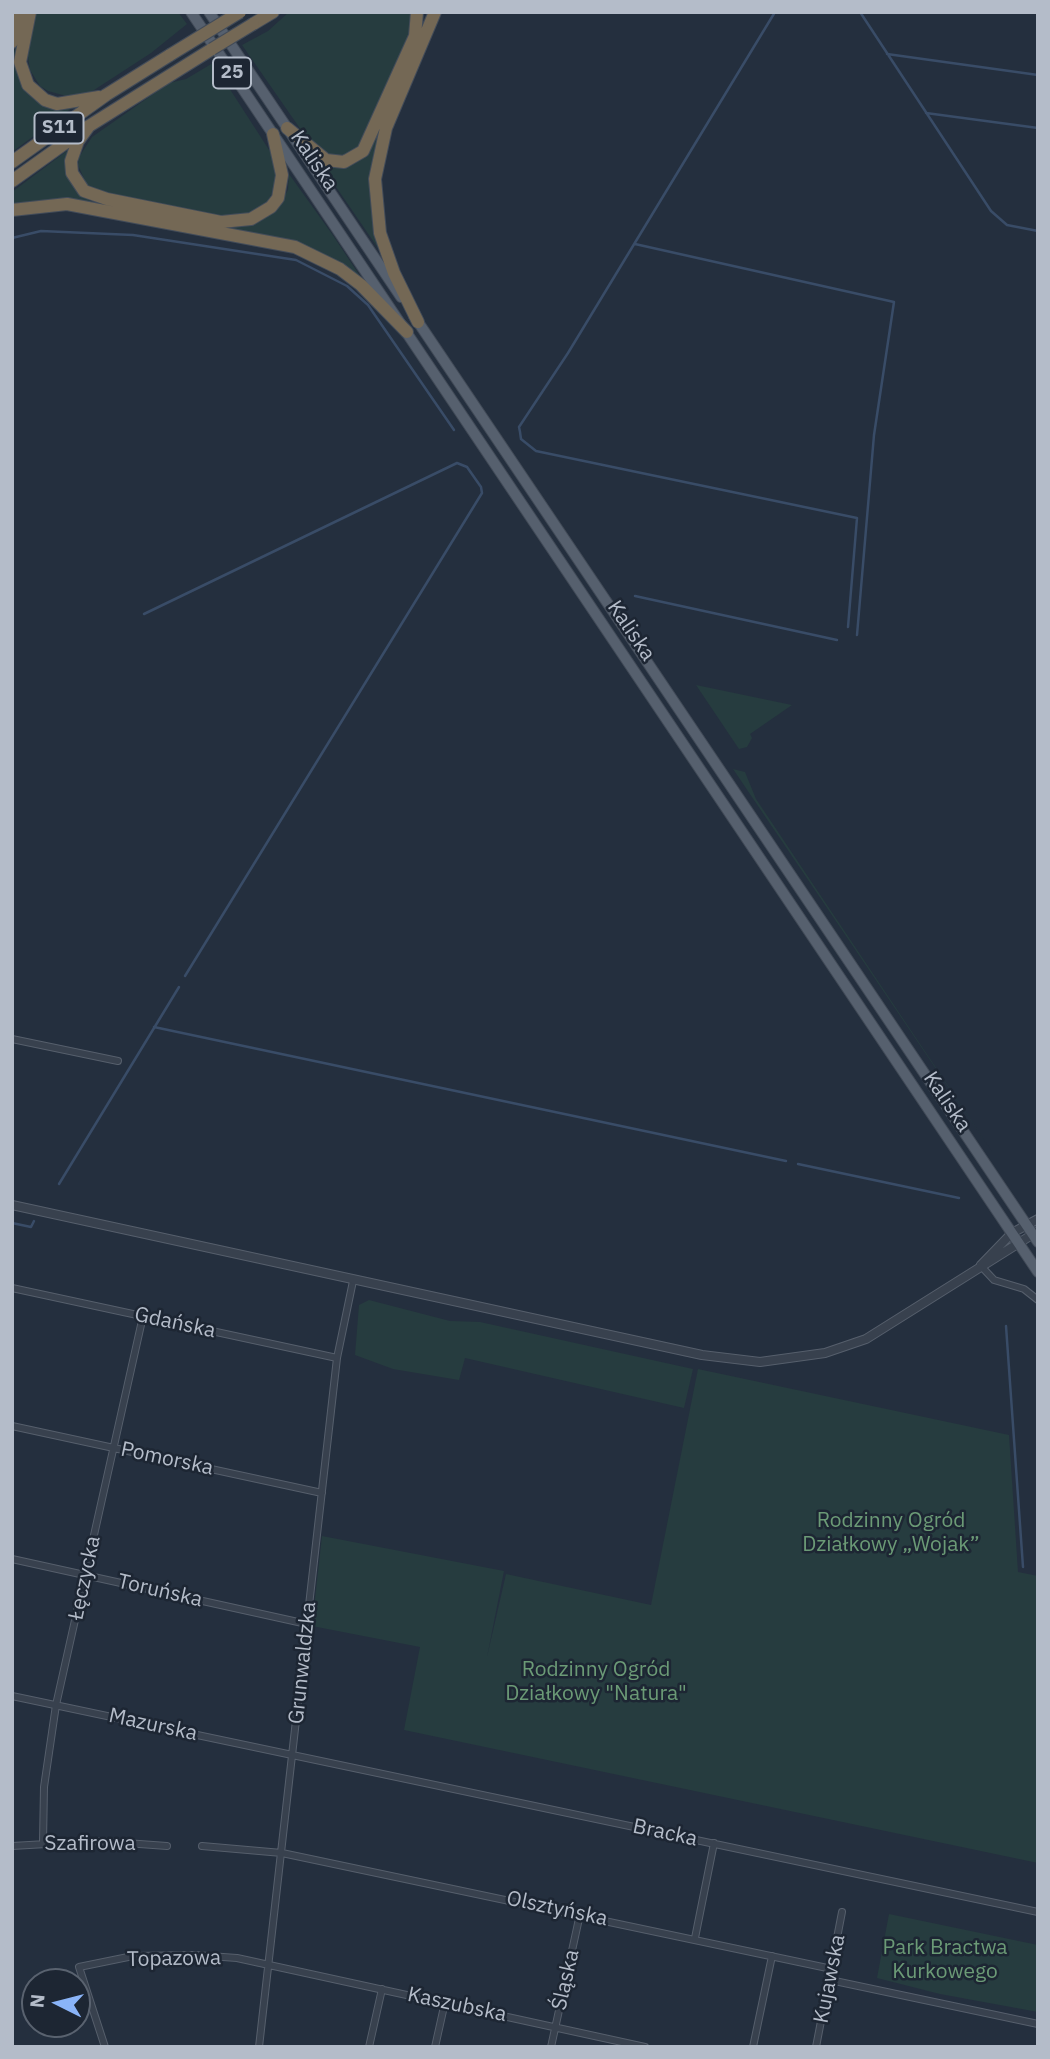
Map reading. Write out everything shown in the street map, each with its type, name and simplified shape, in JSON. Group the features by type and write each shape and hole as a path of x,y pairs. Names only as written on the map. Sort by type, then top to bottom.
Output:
{"highway":[{"path":"12,42 21,12"},
{"path":"30,12 20,62 28,85 45,100 57,104 106,95"},
{"name":"S11","path":"12,162 106,95 240,12"},
{"name":"S11","path":"12,181 89,126 273,12"},
{"path":"287,128 326,160 344,162 363,151 415,36 416,12"},
{"path":"418,322 394,273 380,233 375,179 386,128 435,12"},
{"path":"89,126 78,141 71,161 72,173 84,191 107,199 221,222 251,219 261,215 278,198 282,175 273,134"},
{"path":"12,210 67,205 295,247 340,269 361,285 407,332"}],"main road":[{"name":"Kaliska","path":"191,12 1038,1272"},
{"name":"Kaliska","path":"209,12 1034,1233"}],"street":[{"path":"12,1039 118,1061"},
{"path":"12,1205 702,1355 760,1362 825,1353 866,1339 980,1265 1019,1244 1034,1233 1038,1219"},
{"path":"980,1265 1012,1233 1034,1233"},
{"path":"980,1265 994,1280 1024,1289 1038,1300"},
{"name":"Grunwaldzka","path":"259,2047 337,1358 353,1281"},
{"name":"Gdańska","path":"12,1287 337,1358"},
{"name":"Łęczycka","path":"43,1842 44,1787 56,1705 143,1316"},
{"name":"Pomorska","path":"12,1426 322,1493"},
{"name":"Toruńska","path":"12,1559 307,1625"},
{"name":"Mazurska","path":"12,1696 293,1755"},
{"name":"Bracka","path":"293,1755 1038,1912"},
{"name":"Szafirowa","path":"12,1846 43,1842 123,1842 167,1846"},
{"path":"695,1938 714,1843"},
{"path":"202,1846 282,1853"},
{"name":"Olsztyńska","path":"282,1853 832,1969"},
{"name":"Kujawska","path":"826,2047 816,2046 842,1912"},
{"name":"Śląska","path":"551,2047 580,1914"},
{"name":"Topazowa","path":"105,2047 79,1967 134,1956 162,1955 237,1958 269,1966"},
{"path":"753,2047 772,1956"},
{"name":"Kaszubska","path":"269,1966 645,2047"},
{"path":"830,1980 1038,2024"},
{"path":"369,2047 382,1989"},
{"path":"435,2047 445,2002"}],"green space":[{"path":"36,12 178,12 187,24 151,53 91,92 70,97 40,86 30,70 27,50"},
{"path":"289,12 411,12 410,34 363,140 354,151 330,157 308,140 242,45 268,31"},
{"path":"19,36 17,64 53,105 72,108 12,152 12,58"},
{"path":"213,63 273,156 277,184 265,206 257,212 224,217 160,206 92,189 87,185 78,165 79,157 92,137 169,83 186,79"},
{"path":"383,124 374,226 380,251 321,165 340,168 356,163 368,152"},
{"path":"68,150 65,165 67,176 79,194 95,203 47,200 12,205 12,192"},
{"path":"289,174 364,282 337,262 307,247 226,228 255,224 273,213 288,190"},
{"path":"696,685 792,705 750,734 752,738 747,747 739,749"},
{"path":"733,769 745,772 756,799 993,1153"},
{"path":"369,1300 450,1321 480,1322 693,1369 684,1408 465,1358 459,1380 393,1369 355,1355 359,1305"},
{"path":"698,1369 1009,1435 1018,1572 1038,1576 1038,1863 404,1730 420,1647 312,1626 322,1536 504,1571 487,1657 506,1574 651,1605"},
{"name":"Park Bractwa Kurkowego","path":"889,1914 1038,1945 1038,2012 940,1994 877,1978"}],"waterway":[{"path":"775,12 568,353 519,427 521,439 536,451 857,518 848,627"},
{"path":"860,12 991,211 1007,225 1038,231"},
{"path":"887,54 1038,75"},
{"path":"926,113 1038,128"},
{"path":"12,238 41,231 133,235 296,260 347,286 368,305 454,430"},
{"path":"635,244 894,302 874,435 857,635"},
{"path":"144,614 457,463 467,467 481,487 482,493 185,976"},
{"path":"635,596 837,640"},
{"path":"59,1184 179,987"},
{"path":"154,1027 786,1161"},
{"path":"798,1164 959,1198"},
{"path":"12,1223 31,1227 34,1221"},
{"path":"1006,1326 1023,1567"}],"park label":[{"name":"Rodzinny Ogród Działkowy „Wojak”","path":"891,1533"},
{"name":"Rodzinny Ogród Działkowy \"Natura\"","path":"596,1682"}]}
